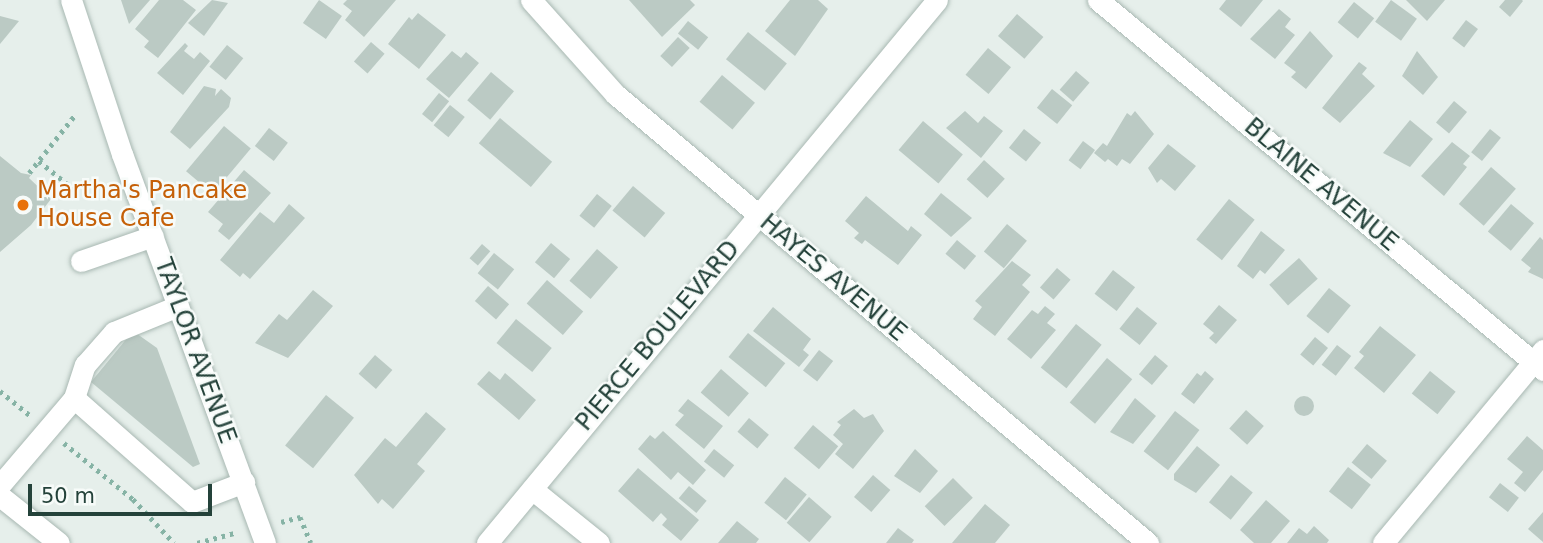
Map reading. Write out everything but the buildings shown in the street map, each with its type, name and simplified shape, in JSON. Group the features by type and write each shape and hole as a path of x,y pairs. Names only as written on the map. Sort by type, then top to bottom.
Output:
{"street":[{"name":"TAYLOR AVENUE","path":"71,0 178,306 265,543"},
{"name":"HAYES AVENUE","path":"531,0 615,94 1148,543"},
{"name":"PIERCE BOULEVARD","path":"487,543 937,0"},
{"name":"BLAINE AVENUE","path":"1098,0 1540,361"},
{"path":"81,261 153,236"},
{"path":"0,485 74,398 85,365 114,332 178,306"},
{"path":"1383,543 1540,361"},
{"path":"74,398 192,502 244,482"},
{"path":"532,489 599,543"},
{"path":"0,496 59,543"}],"path":[{"path":"29,173 75,115"},
{"path":"39,160 75,190"},
{"path":"0,391 132,499 174,543"}],"place":[{"name":"Martha's Pancake House Cafe","path":"23,205"}]}
